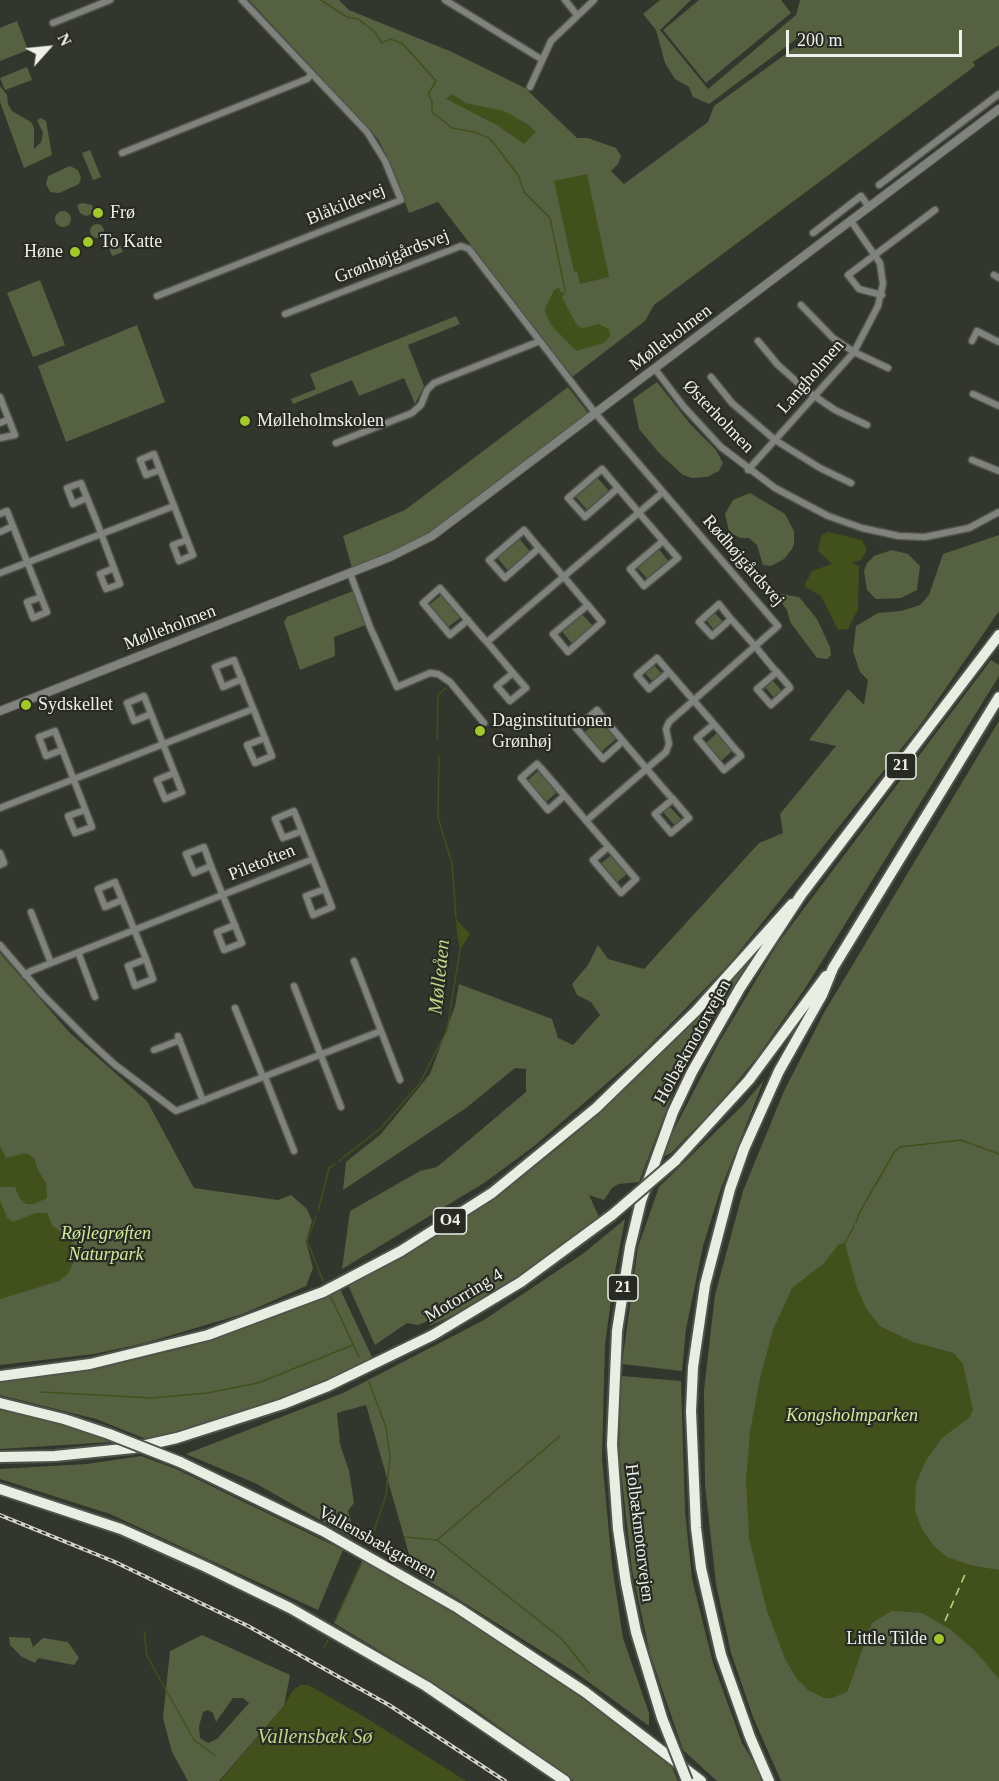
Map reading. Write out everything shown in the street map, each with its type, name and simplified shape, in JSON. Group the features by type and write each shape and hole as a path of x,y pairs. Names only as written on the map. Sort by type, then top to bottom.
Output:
{"highway":[{"name":"Holbækmotorvejen","path":"687,1781 662,1718 636,1632 617,1517 612,1404 622,1292 641,1202 673,1112 717,1025 801,895 999,635"},
{"path":"769,1781 728,1677 710,1614 701,1568 690,1451 693,1367 705,1285 730,1189 766,1097 833,968 999,698"},
{"name":"O4","path":"0,1376 113,1360 208,1335 323,1292 410,1246 500,1187 597,1108 696,1011 801,895"},
{"name":"Motorring 4","path":"0,1457 55,1456 133,1448 247,1417 328,1386 423,1340 464,1317 521,1282 612,1215 675,1161 749,1080 833,968"},
{"name":"Vallensbækgrenen","path":"0,1403 64,1419 109,1434 180,1462 313,1526 458,1608 576,1686 701,1781"},
{"path":"0,1489 121,1529 290,1608 426,1686 564,1781"}],"street":[{"path":"53,23 110,0"},
{"name":"Blåkildevej","path":"157,296 400,200 386,161 375,142 242,0"},
{"path":"445,0 541,59"},
{"path":"565,0 577,15"},
{"path":"531,87 541,59 551,41 594,0"},
{"path":"122,153 304,80 312,74"},
{"path":"879,185 999,94"},
{"path":"980,108 988,118"},
{"name":"Mølleholmen","path":"0,711 390,557 432,536 999,109"},
{"path":"925,150 933,159"},
{"path":"813,233 861,196 869,207"},
{"name":"Langholmen","path":"748,470 854,352 868,329 882,295 882,270 847,207"},
{"path":"882,295 860,289 848,274 935,210"},
{"name":"Grønhøjgårdsvej","path":"285,314 461,246 469,249 596,414"},
{"path":"801,305 833,338 854,352 888,368"},
{"path":"972,341 977,331 999,342"},
{"path":"336,443 417,410 434,383 540,341"},
{"path":"758,341 791,378 815,397 867,425"},
{"name":"Østerholmen","path":"655,369 700,426 748,470 782,493 828,516 862,528 899,536 925,537 949,534 984,522 999,512"},
{"path":"711,377 732,403 775,440 812,464 851,483"},
{"path":"973,394 999,406"},
{"path":"0,397 15,435 0,438"},
{"name":"Rødhøjgårdsvej","path":"586,821 668,748 666,729 669,722 778,626 596,414"},
{"path":"0,423 9,419"},
{"path":"972,460 999,471"},
{"path":"618,488 585,517 568,498 602,469 678,558 644,586 630,569 663,541"},
{"path":"160,470 187,540"},
{"path":"487,642 663,492"},
{"path":"87,498 114,568"},
{"path":"0,573 174,506"},
{"path":"0,514 8,511 41,597"},
{"path":"0,532 14,526"},
{"path":"539,548 505,578 489,560 524,530 588,605 602,622 568,652 553,634 588,605"},
{"path":"350,573 370,627 397,687 430,673 438,674 450,682 484,723"},
{"path":"468,620 450,635 423,603 440,588 468,620 487,642 526,688 510,701 497,686 513,673"},
{"path":"731,619 711,636 699,622 718,604 777,672 790,688 771,705 757,689 777,672"},
{"path":"669,672 649,689 637,675 657,658 693,699 741,756 724,770 697,738 714,724"},
{"path":"242,679 223,687 215,667 234,660 242,679 253,709 265,738 272,756 255,763 247,746 265,738"},
{"path":"0,808 253,709"},
{"path":"623,741 603,759 576,728 597,710 623,741 673,799 689,818 671,833 655,814 673,799"},
{"path":"151,714 182,792 165,799 157,780 174,773"},
{"path":"62,750 45,756 39,738 55,731 85,810"},
{"path":"564,796 548,810 521,778 537,764 636,879 621,892 593,860 608,847"},
{"name":"Piletoften","path":"302,831 283,838 275,819 294,811 302,831 313,859 325,889 332,908 313,915 306,896 325,889"},
{"name":"Piletoften","path":"211,866 194,873 186,854 204,847 235,925 242,943 224,950 217,932 235,925"},
{"path":"0,853 4,863 0,865"},
{"name":"Piletoften","path":"26,975 78,952 313,859"},
{"path":"122,900 105,907 98,889 115,882 146,959 153,979 135,986 128,966 146,959"},
{"path":"31,912 51,963"},
{"path":"0,945 26,975 114,1064 172,1109 182,1109 381,1031"},
{"path":"78,952 95,997"},
{"path":"354,961 400,1080"},
{"path":"294,986 341,1107"},
{"path":"235,1008 294,1151"},
{"path":"153,1050 179,1038 203,1101"}],"green space":[{"path":"249,0 339,0 349,10 452,52 525,88 577,138 588,138 616,148 621,156 618,164 611,171 624,184 708,122 714,106 808,38 806,35 799,37 709,104 693,97 689,87 675,79 665,63 656,30 643,14 660,0 691,0 660,30 708,89 796,15 800,0 999,0 999,45 973,62 975,66 654,305 645,321 572,377 438,202 409,213 390,162 378,139"},
{"path":"699,0 781,0 791,13 706,83 663,30"},
{"path":"17,21 28,50 0,61 0,28"},
{"path":"27,67 32,80 5,90 0,78"},
{"path":"0,86 7,95 12,111 31,122 34,128 34,149 41,142 43,133 37,120 41,118 46,121 52,155 24,168 0,102"},
{"path":"90,150 101,177 93,180 82,153"},
{"path":"70,166 78,170 81,178 79,184 59,193 50,192 46,184 48,176"},
{"path":"82,203 92,205 94,213 86,216 80,213 77,205"},
{"path":"63,211 71,219 63,227 55,219"},
{"path":"97,224 102,226 104,231 102,236 97,238 92,236 90,231 92,226"},
{"path":"117,238 123,252 112,256 107,242"},
{"path":"40,280 65,345 33,357 7,293"},
{"path":"456,316 460,324 408,345 424,386 415,404 404,378 359,396 352,380 293,404 291,399 316,389 310,374"},
{"path":"137,325 165,402 66,442 38,366"},
{"path":"657,382 691,425 716,450 723,463 719,471 707,477 692,478 683,475 659,453 639,429 633,399"},
{"path":"568,387 589,414 424,537 352,568 343,536 405,510"},
{"path":"597,477 609,491 587,510 575,496"},
{"path":"750,493 785,514 794,531 792,549 784,559 771,566 763,565 757,545 749,538 740,538 729,532 725,514 733,500"},
{"path":"999,535 999,611 921,724 730,963 643,1052 533,1147 484,1183 342,1269 350,1211 420,1171 437,1167 526,1092 526,1069 515,1068 466,1108 343,1190 346,1162 381,1134 430,1074 455,1006 459,984 552,1019 558,1038 573,1045 600,1015 591,1002 577,995 572,984 588,965 598,945 608,959 644,969 759,843 783,833 780,814 836,746 809,740 848,689 864,705 868,680 860,672 853,651 856,626 878,613 901,611 920,605 929,595 943,554"},
{"path":"517,536 532,554 510,573 495,555"},
{"path":"658,548 669,562 648,580 636,566"},
{"path":"892,550 908,554 920,566 917,590 901,598 876,599 867,590 864,571 867,563 874,556"},
{"path":"353,591 366,625 334,637 335,656 300,670 284,622 287,617"},
{"path":"782,594 799,597 817,619 830,647 831,655 827,659 817,658 790,622 787,610 779,599"},
{"path":"441,595 460,618 447,628 428,606"},
{"path":"714,612 723,622 714,630 705,619"},
{"path":"581,613 594,627 573,645 561,630"},
{"path":"991,660 999,665 999,676 806,987 758,1056 717,1106 671,1153 665,1156 664,1149 718,1044 778,943"},
{"path":"653,664 662,674 653,682 644,672"},
{"path":"773,681 783,692 775,699 765,687"},
{"path":"600,719 616,739 601,752 584,733"},
{"name":"Kongsholmparken","path":"999,721 999,1781 781,1781 753,1717 731,1653 716,1584 705,1485 704,1390 715,1295 743,1191 784,1091 825,1011"},
{"path":"717,733 732,751 720,762 705,744"},
{"path":"538,771 557,792 546,802 527,781"},
{"path":"669,806 682,820 675,826 663,812"},
{"path":"611,855 627,874 615,884 599,865"},
{"path":"757,950 709,1023 677,1082 639,1182 619,1184 612,1188 604,1200 589,1195 599,1217 540,1262 463,1311 429,1326 433,1319 418,1325 407,1323 375,1345 348,1285 441,1234 518,1180 561,1146 662,1053"},
{"name":"Røjlegrøften Naturpark","path":"0,953 70,1033 147,1101 194,1188 278,1200 291,1195 307,1209 312,1221 306,1241 313,1268 306,1286 243,1314 145,1343 94,1354 0,1365"},
{"path":"764,1080 720,1191 703,1246 686,1329 682,1371 622,1364 638,1247 659,1187 743,1105"},
{"path":"625,1219 605,1345 602,1458 612,1565 623,1638 649,1713 649,1726 575,1672 400,1563 409,1554 366,1405 337,1413 340,1444 349,1471 354,1503 348,1511 353,1528 350,1537 255,1483 186,1454 343,1393 484,1320 584,1253"},
{"path":"340,1289 373,1359 328,1380 218,1421 146,1439 96,1419 0,1395 0,1381 105,1366 189,1347 286,1313"},
{"path":"621,1376 681,1381 685,1511 692,1579 713,1663 742,1743 765,1781 717,1781 683,1750 650,1654 632,1570 619,1453"},
{"path":"0,1407 27,1411 112,1442 0,1449"},
{"path":"141,1456 176,1469 343,1550 318,1610 110,1514 0,1479 0,1469 87,1464"},
{"path":"363,1559 498,1638 562,1683 670,1763 678,1781 574,1781 470,1706 334,1623"},
{"path":"202,1635 290,1675 284,1706 219,1781 188,1781 172,1752 163,1718 170,1651","holes":["233,1698 243,1698 249,1703 217,1739 208,1743 200,1738 199,1726 203,1712 208,1710 213,1713 216,1722"]},
{"path":"9,1637 30,1638 33,1647 43,1638 68,1642 79,1658 74,1665 38,1658 35,1663 22,1657 10,1645"}],"water":[{"path":"452,94 466,103 504,111 529,125 536,132 524,144 497,125 446,99"},
{"path":"587,174 609,277 580,284 577,271 574,272 554,181"},
{"path":"559,288 561,293 566,291 562,297 576,324 582,328 599,324 609,329 610,336 604,343 576,351 551,325 545,312 546,306 554,290"},
{"path":"828,532 862,540 867,550 861,560 851,563 859,566 858,609 848,629 838,630 821,596 804,586 812,571 832,564 818,551 821,536"},
{"path":"456,919 470,934 460,950"},
{"path":"0,1146 6,1158 26,1153 34,1158 46,1183 47,1198 34,1204 26,1204 19,1197 15,1187 0,1187"},
{"path":"0,1200 7,1218 13,1222 36,1213 47,1213 52,1225 70,1239 75,1249 74,1262 68,1274 59,1281 0,1299"},
{"path":"845,1243 857,1288 866,1308 880,1326 913,1342 954,1353 963,1364 973,1410 969,1418 942,1438 925,1462 916,1484 915,1512 923,1531 934,1546 947,1557 970,1565 999,1570 999,1679 977,1653 950,1629 922,1613 892,1611 872,1623 847,1692 832,1698 824,1698 808,1690 797,1679 785,1659 766,1608 749,1538 746,1480 750,1431 760,1378 773,1330 792,1288 823,1264 839,1244"},
{"name":"Vallensbæk Sø","path":"301,1685 308,1685 363,1716 466,1781 220,1781 284,1706 293,1690"}],"waterway":[{"path":"321,0 347,17 358,19 375,32 382,43 390,39 403,44 436,81 428,94 432,101 432,112 452,128 474,132 489,138 496,146 518,175 524,192 550,218 565,290"},
{"path":"437,739 438,695 446,688"},
{"name":"Mølleåen","path":"439,756 438,818 452,863 456,918"},
{"name":"Mølleåen","path":"457,926 459,942"},
{"name":"Mølleåen","path":"339,1161 381,1128 420,1083 447,1030 460,950"},
{"path":"856,1223 859,1213 895,1151 900,1147 961,1140 999,1154"},
{"path":"318,1211 329,1168 335,1164"},
{"path":"316,1216 307,1241 323,1281"},
{"path":"845,1243 854,1226"},
{"path":"330,1295 359,1357"},
{"path":"41,1392 152,1398 207,1393 258,1383 353,1345"},
{"path":"369,1382 386,1427 390,1457 386,1495 370,1543"},
{"path":"404,1537 437,1540 560,1436"},
{"path":"437,1540 562,1639 589,1673"},
{"path":"335,1621 361,1564"},
{"path":"144,1631 147,1656 194,1740 216,1756"},
{"path":"324,1647 328,1640"}],"ferry route":[{"path":"945,1621 966,1572"}],"railway":[{"path":"0,1515 115,1562 248,1626 389,1705 505,1781"}],"place":[{"name":"Frø","path":"98,213"},
{"name":"To Katte","path":"88,242"},
{"name":"Høne","path":"75,252"},
{"name":"Mølleholmskolen","path":"245,421"},
{"name":"Sydskellet","path":"26,705"},
{"name":"Daginstitutionen Grønhøj","path":"480,731"},
{"name":"Little Tilde","path":"939,1639"}]}
